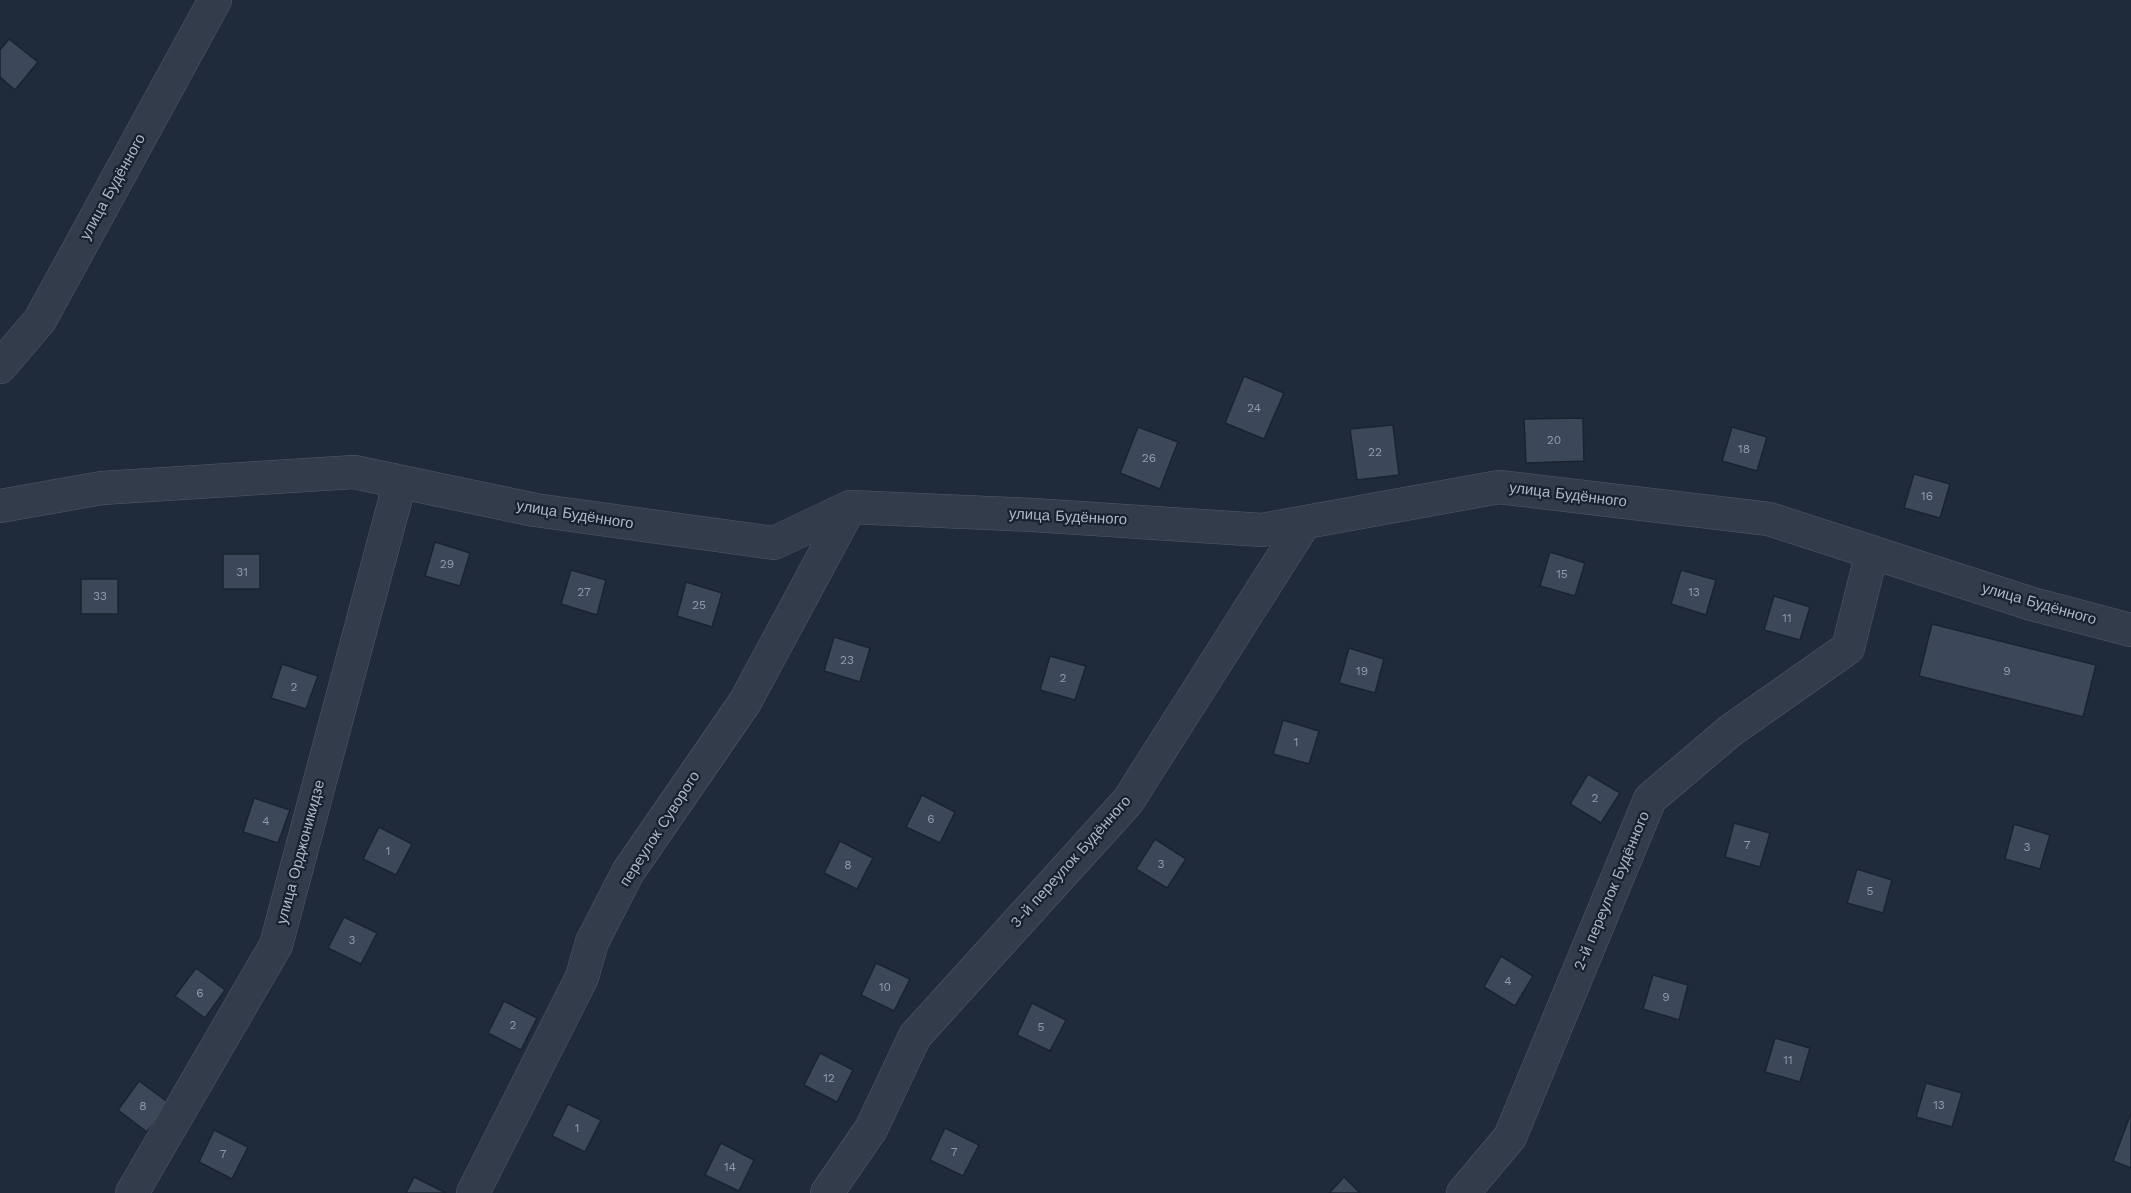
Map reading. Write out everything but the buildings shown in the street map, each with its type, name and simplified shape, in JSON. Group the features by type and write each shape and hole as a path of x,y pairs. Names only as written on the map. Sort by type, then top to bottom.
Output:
{"street":[{"name":"улица Будённого","path":"0,367 40,320 215,0"},
{"name":"улица Будённого","path":"0,507 102,488 354,472 535,510 774,543 850,507 1033,515 1262,530 1500,487 1769,519 2032,604 2131,630"},
{"name":"улица Орджоникидзе","path":"132,1193 276,945 400,482"},
{"name":"переулок Суворого","path":"472,1193 582,977 592,942 628,872 745,702 850,507"},
{"name":"3-й переулок Будённого","path":"827,1193 871,1129 915,1036 1128,801 1305,522"},
{"name":"2-й переулок Будённого","path":"1463,1193 1510,1137 1650,799 1730,731 1848,648 1872,552"}]}
